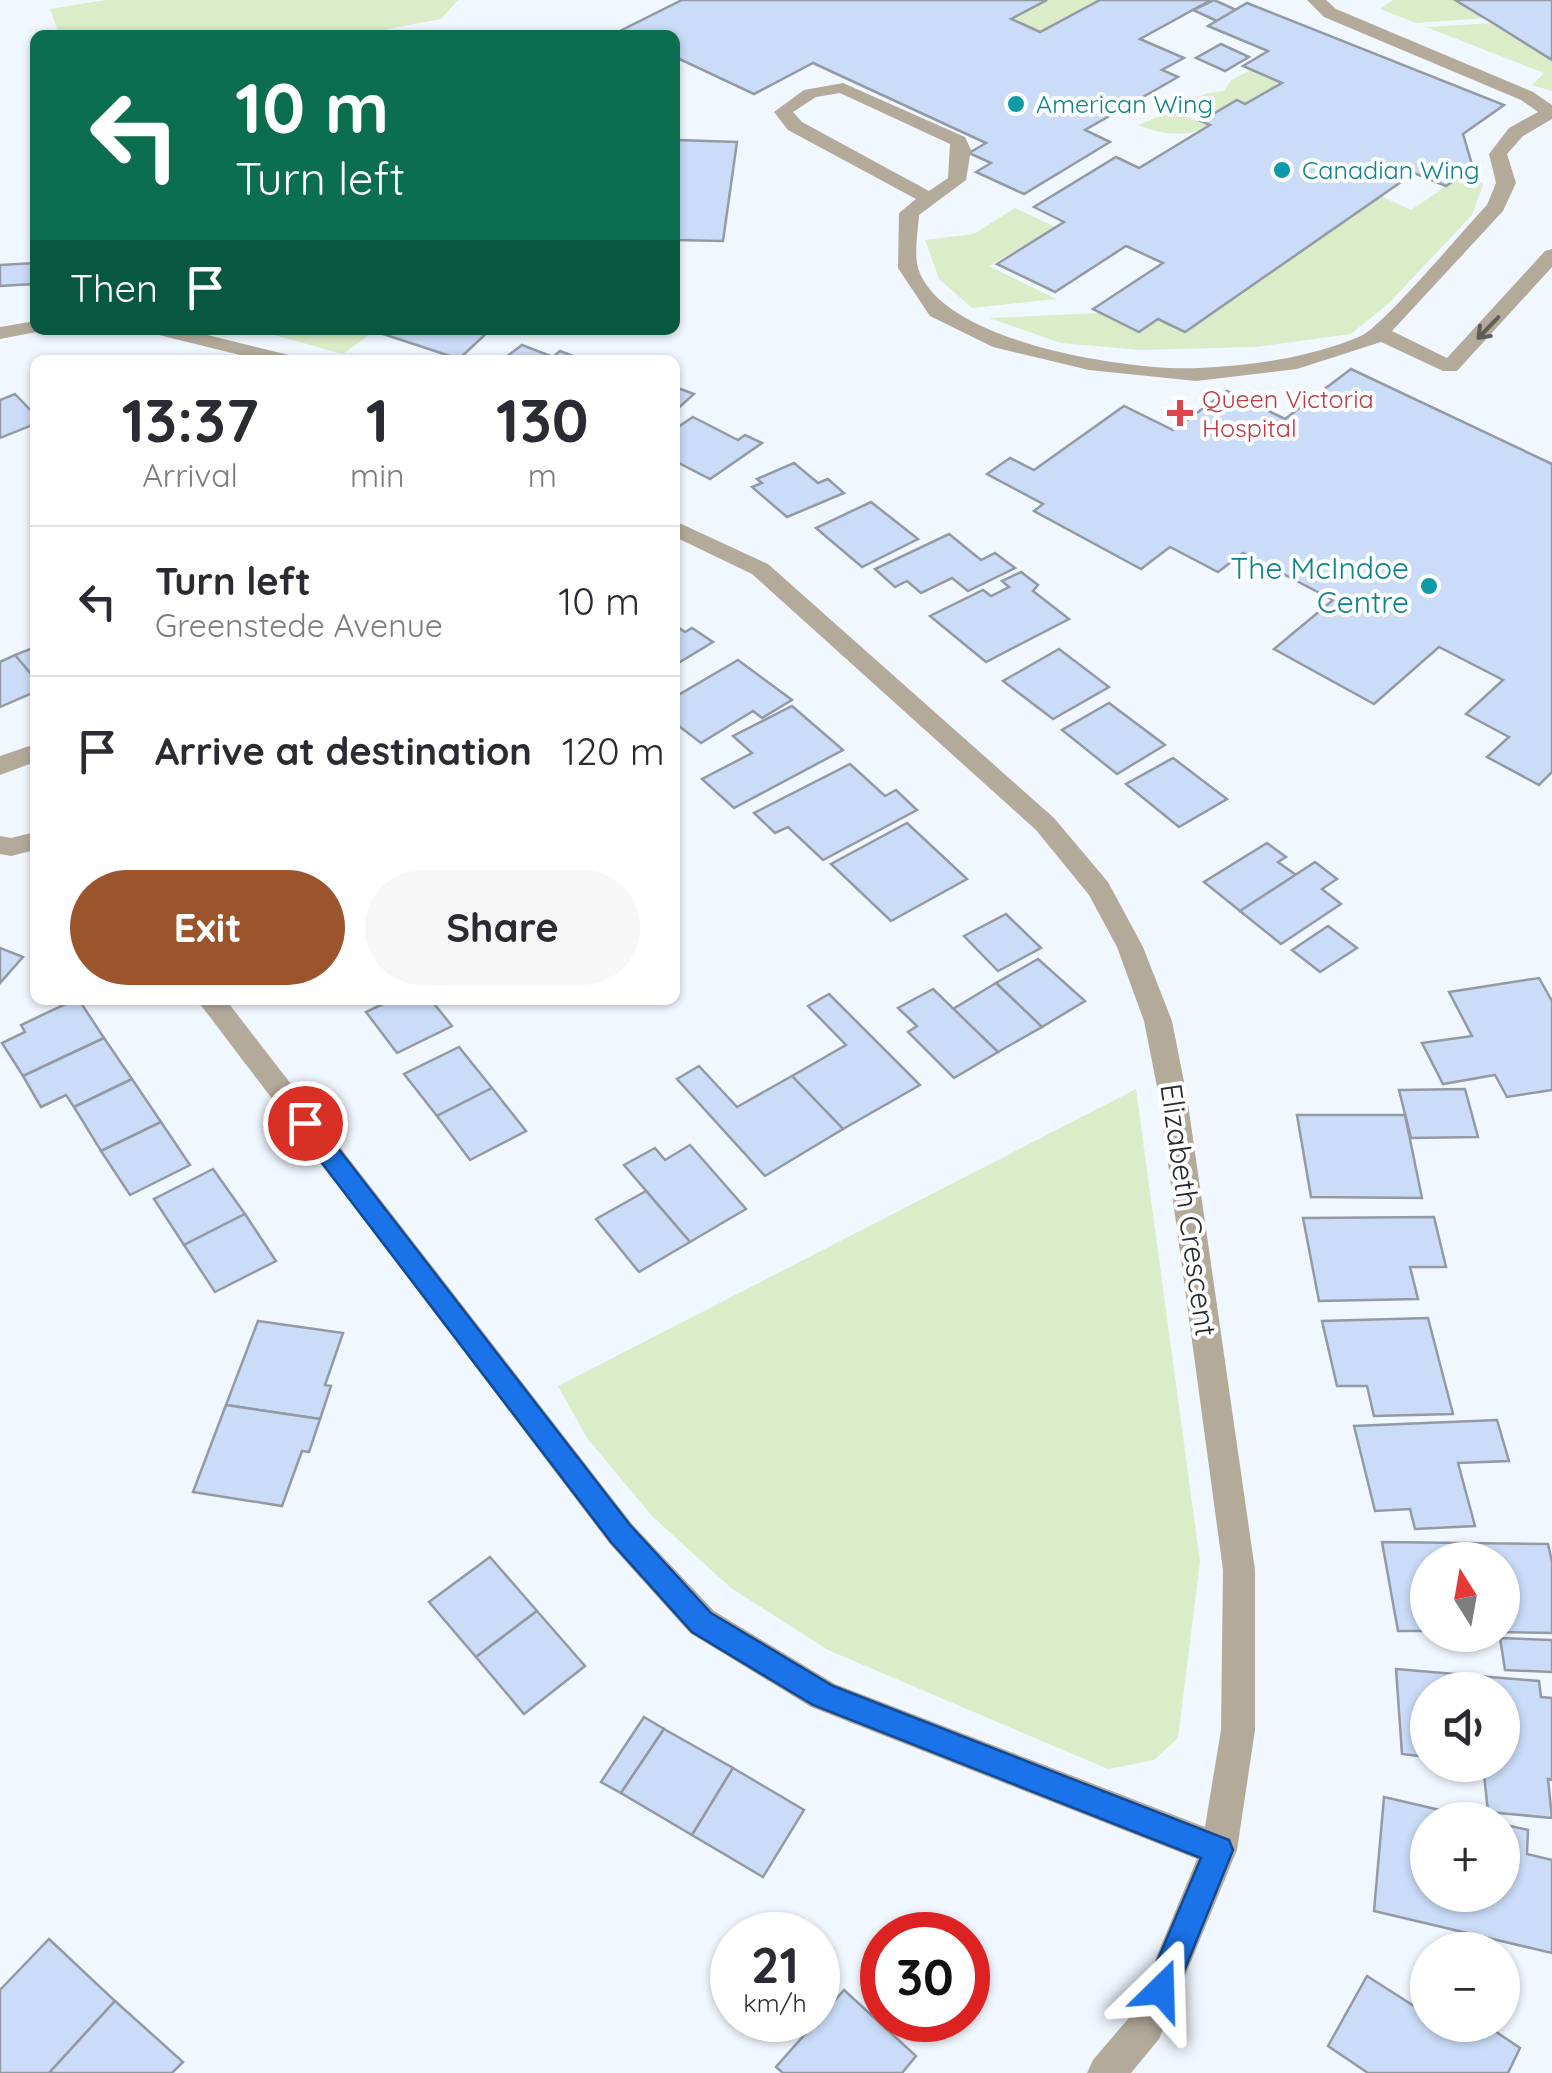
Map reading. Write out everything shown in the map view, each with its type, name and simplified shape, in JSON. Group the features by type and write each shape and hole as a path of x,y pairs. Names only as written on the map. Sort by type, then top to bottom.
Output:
{"street":[{"path":"930,199 795,126 782,112 826,88 843,88 951,137 962,150 956,180 930,199 909,213 908,268 937,312 1000,342 1089,364 1196,376 1297,363 1374,339 1496,207 1506,183 1498,154 1516,132 1552,113 1527,96 1330,13 1316,0"},
{"path":"1380,333 1450,368 1552,255"},
{"path":"0,332 30,328"},
{"path":"183,335 265,355"},
{"name":"Elizabeth Crescent","path":"680,530 760,568 1045,824 1100,889 1130,947 1158,1021 1174,1097 1238,1570 1238,1730 1219,1850 1146,2026 1106,2073"},
{"path":"0,766 30,754"},
{"path":"0,845 11,848 30,842"},
{"path":"215,1005 609,1519 702,1622 823,1696 1219,1850"}],"green space":[{"path":"106,0 458,0 441,19 383,30 57,30 50,9"},
{"path":"1047,0 1100,0 1040,32 1011,19"},
{"path":"1393,0 1455,0 1485,18 1416,23 1380,9"},
{"path":"1493,23 1552,60 1552,91 1532,85 1544,73 1426,27"},
{"path":"1251,70 1282,83 1245,104 1213,114 1180,104 1224,91 1231,80"},
{"path":"1171,112 1210,125 1174,134 1138,125"},
{"path":"1473,168 1483,185 1472,215 1389,303 1351,334 1255,347 1141,350 1061,343 989,318 1101,313 1139,332 1158,319 1185,332 1381,196 1411,210"},
{"path":"1015,208 1055,227 989,266 1056,299 972,308 939,279 925,240 974,234"},
{"path":"274,335 368,335 343,354"},
{"path":"1136,1089 1200,1562 1178,1738 1154,1760 1108,1769 828,1650 731,1588 652,1516 587,1438 558,1386"}],"building":[{"name":"American Wing","path":"682,0 1047,0 1011,19 1040,32 1100,0 1211,0 1140,39 1184,58 1162,70 1178,77 1085,130 1110,142 1024,194 976,172 991,163 969,153 986,143 813,63 754,94 680,59 680,30 622,30"},
{"path":"1214,0 1236,10 1217,21 1193,10"},
{"path":"1455,0 1552,0 1552,60 1493,23"},
{"name":"Canadian Wing","path":"1247,3 1504,105 1463,134 1473,168 1446,186 1414,173 1185,332 1158,319 1139,332 1093,309 1163,263 1126,246 1055,292 997,264 1064,222 1034,207 1116,157 1139,168 1210,125 1201,121 1237,100 1245,104 1282,83 1243,66 1268,51 1208,26"},
{"path":"1221,44 1249,57 1225,71 1196,58"},
{"path":"680,140 737,142 723,241 680,240"},
{"path":"30,263 30,284 0,286 0,265"},
{"path":"386,335 485,335 463,355 447,355"},
{"path":"522,345 548,355 509,355"},
{"name":"The McIndoe Centre","path":"1351,369 1552,464 1552,772 1539,785 1487,757 1509,737 1466,714 1503,680 1439,647 1374,704 1274,649 1333,600 1243,553 1218,572 1170,547 1141,569 1034,511 1043,504 987,474 1010,458 1034,470 1124,406 1173,430 1227,391 1285,419"},
{"path":"680,389 694,394 680,407"},
{"path":"15,394 30,410 30,426 0,438 0,400"},
{"path":"693,417 738,440 745,435 762,443 710,479 680,464 680,426"},
{"path":"794,463 818,483 828,479 844,493 787,517 752,487 762,483 757,479"},
{"path":"871,502 918,539 862,567 816,528"},
{"path":"949,534 981,560 995,553 1015,568 968,591 952,578 921,593 907,581 895,587 875,569"},
{"path":"1021,572 1038,585 1033,591 1069,619 986,662 930,616 983,590 991,596 1009,587 1002,581"},
{"path":"680,628 685,632 692,628 713,642 680,662"},
{"path":"30,649 30,673 15,655"},
{"path":"1059,649 1109,687 1053,719 1003,681"},
{"path":"15,655 30,673 30,694 0,707 0,662"},
{"path":"738,660 792,700 762,718 753,711 701,743 680,727 680,694"},
{"path":"1109,703 1165,745 1117,774 1062,730"},
{"path":"792,706 843,750 734,808 702,779 752,753 733,736"},
{"path":"1173,758 1227,799 1179,827 1126,784"},
{"path":"850,764 885,796 896,790 917,810 823,860 788,827 775,833 754,813"},
{"path":"907,823 967,879 891,921 831,864"},
{"path":"1267,843 1286,857 1278,862 1296,875 1240,911 1204,882"},
{"path":"1315,862 1337,879 1322,889 1341,904 1281,944 1240,911"},
{"path":"1006,914 1041,948 998,971 964,936"},
{"path":"1328,926 1357,948 1320,972 1292,950"},
{"path":"0,948 23,957 0,983"},
{"path":"1038,959 1085,1001 1042,1027 996,983"},
{"path":"1539,978 1552,1001 1552,1090 1507,1097 1495,1075 1443,1084 1422,1043 1472,1036 1449,992"},
{"path":"996,983 1042,1027 998,1052 953,1009"},
{"path":"933,989 998,1052 954,1078 908,1032 917,1026 898,1008"},
{"path":"829,994 920,1085 843,1129 792,1076 846,1045 808,1006"},
{"path":"63,1005 82,1005 104,1038 23,1076 2,1043 25,1032 21,1025"},
{"path":"381,1005 435,1005 452,1026 397,1053 366,1012"},
{"path":"104,1038 132,1079 74,1107 66,1095 41,1107 23,1076"},
{"path":"459,1047 492,1088 437,1116 404,1074"},
{"path":"699,1066 737,1107 792,1076 843,1129 765,1176 677,1079"},
{"path":"132,1079 161,1122 101,1151 74,1107"},
{"path":"492,1088 526,1131 470,1160 437,1116"},
{"path":"1465,1089 1478,1137 1411,1138 1399,1090"},
{"path":"1297,1115 1405,1115 1422,1198 1311,1197"},
{"path":"161,1122 190,1165 130,1195 101,1151"},
{"path":"690,1145 746,1209 690,1242 624,1165 655,1148 665,1160"},
{"path":"213,1169 245,1214 184,1245 154,1199"},
{"path":"646,1191 690,1242 639,1272 596,1219"},
{"path":"245,1214 276,1261 215,1292 184,1245"},
{"path":"1434,1217 1446,1267 1410,1267 1418,1299 1319,1301 1303,1218"},
{"path":"1428,1318 1453,1414 1374,1416 1367,1386 1337,1386 1322,1321"},
{"path":"258,1321 343,1333 325,1385 331,1386 320,1419 226,1405"},
{"path":"226,1405 320,1419 309,1452 302,1451 282,1506 193,1492"},
{"path":"1497,1420 1509,1461 1458,1463 1475,1526 1415,1529 1410,1509 1375,1511 1354,1426"},
{"path":"1382,1542 1410,1542 1410,1631 1398,1631"},
{"path":"1520,1544 1548,1544 1552,1562 1552,1633 1520,1632"},
{"path":"490,1557 537,1611 476,1657 429,1602"},
{"path":"537,1611 585,1666 524,1714 476,1657"},
{"path":"1520,1639 1552,1640 1552,1672 1505,1670 1502,1652 1520,1652"},
{"path":"1396,1669 1432,1672 1410,1672 1410,1755 1402,1754"},
{"path":"1520,1679 1539,1681 1541,1697 1552,1698 1552,1780 1548,1779 1552,1818 1520,1815 1520,1802 1487,1802 1485,1782 1520,1782"},
{"path":"644,1717 664,1729 621,1793 601,1782"},
{"path":"664,1729 733,1768 692,1835 621,1793"},
{"path":"733,1768 804,1810 763,1877 692,1835"},
{"path":"1384,1797 1410,1803 1410,1912 1520,1912 1520,1828 1528,1830 1527,1854 1552,1860 1552,1953 1520,1945 1520,1932 1463,1932 1374,1911"},
{"path":"49,1939 115,2001 49,2073 0,2073 0,1990"},
{"path":"1367,1976 1410,2003 1410,2042 1511,2042 1520,2048 1508,2073 1368,2073 1328,2046"},
{"path":"844,1990 860,2005 860,2042 901,2042 916,2056 902,2073 783,2073 776,2067 798,2042 840,2042 840,1995"},
{"path":"115,2001 183,2062 172,2073 49,2073"}],"place":[{"name":"American Wing","path":"1016,104"},
{"name":"Canadian Wing","path":"1282,170"},
{"name":"Queen Victoria Hospital","path":"1180,413"},
{"name":"The McIndoe Centre","path":"1429,586"}],"route":[{"path":"305,1123 621,1534 702,1622 823,1696 1219,1850 1161,1990"}]}
